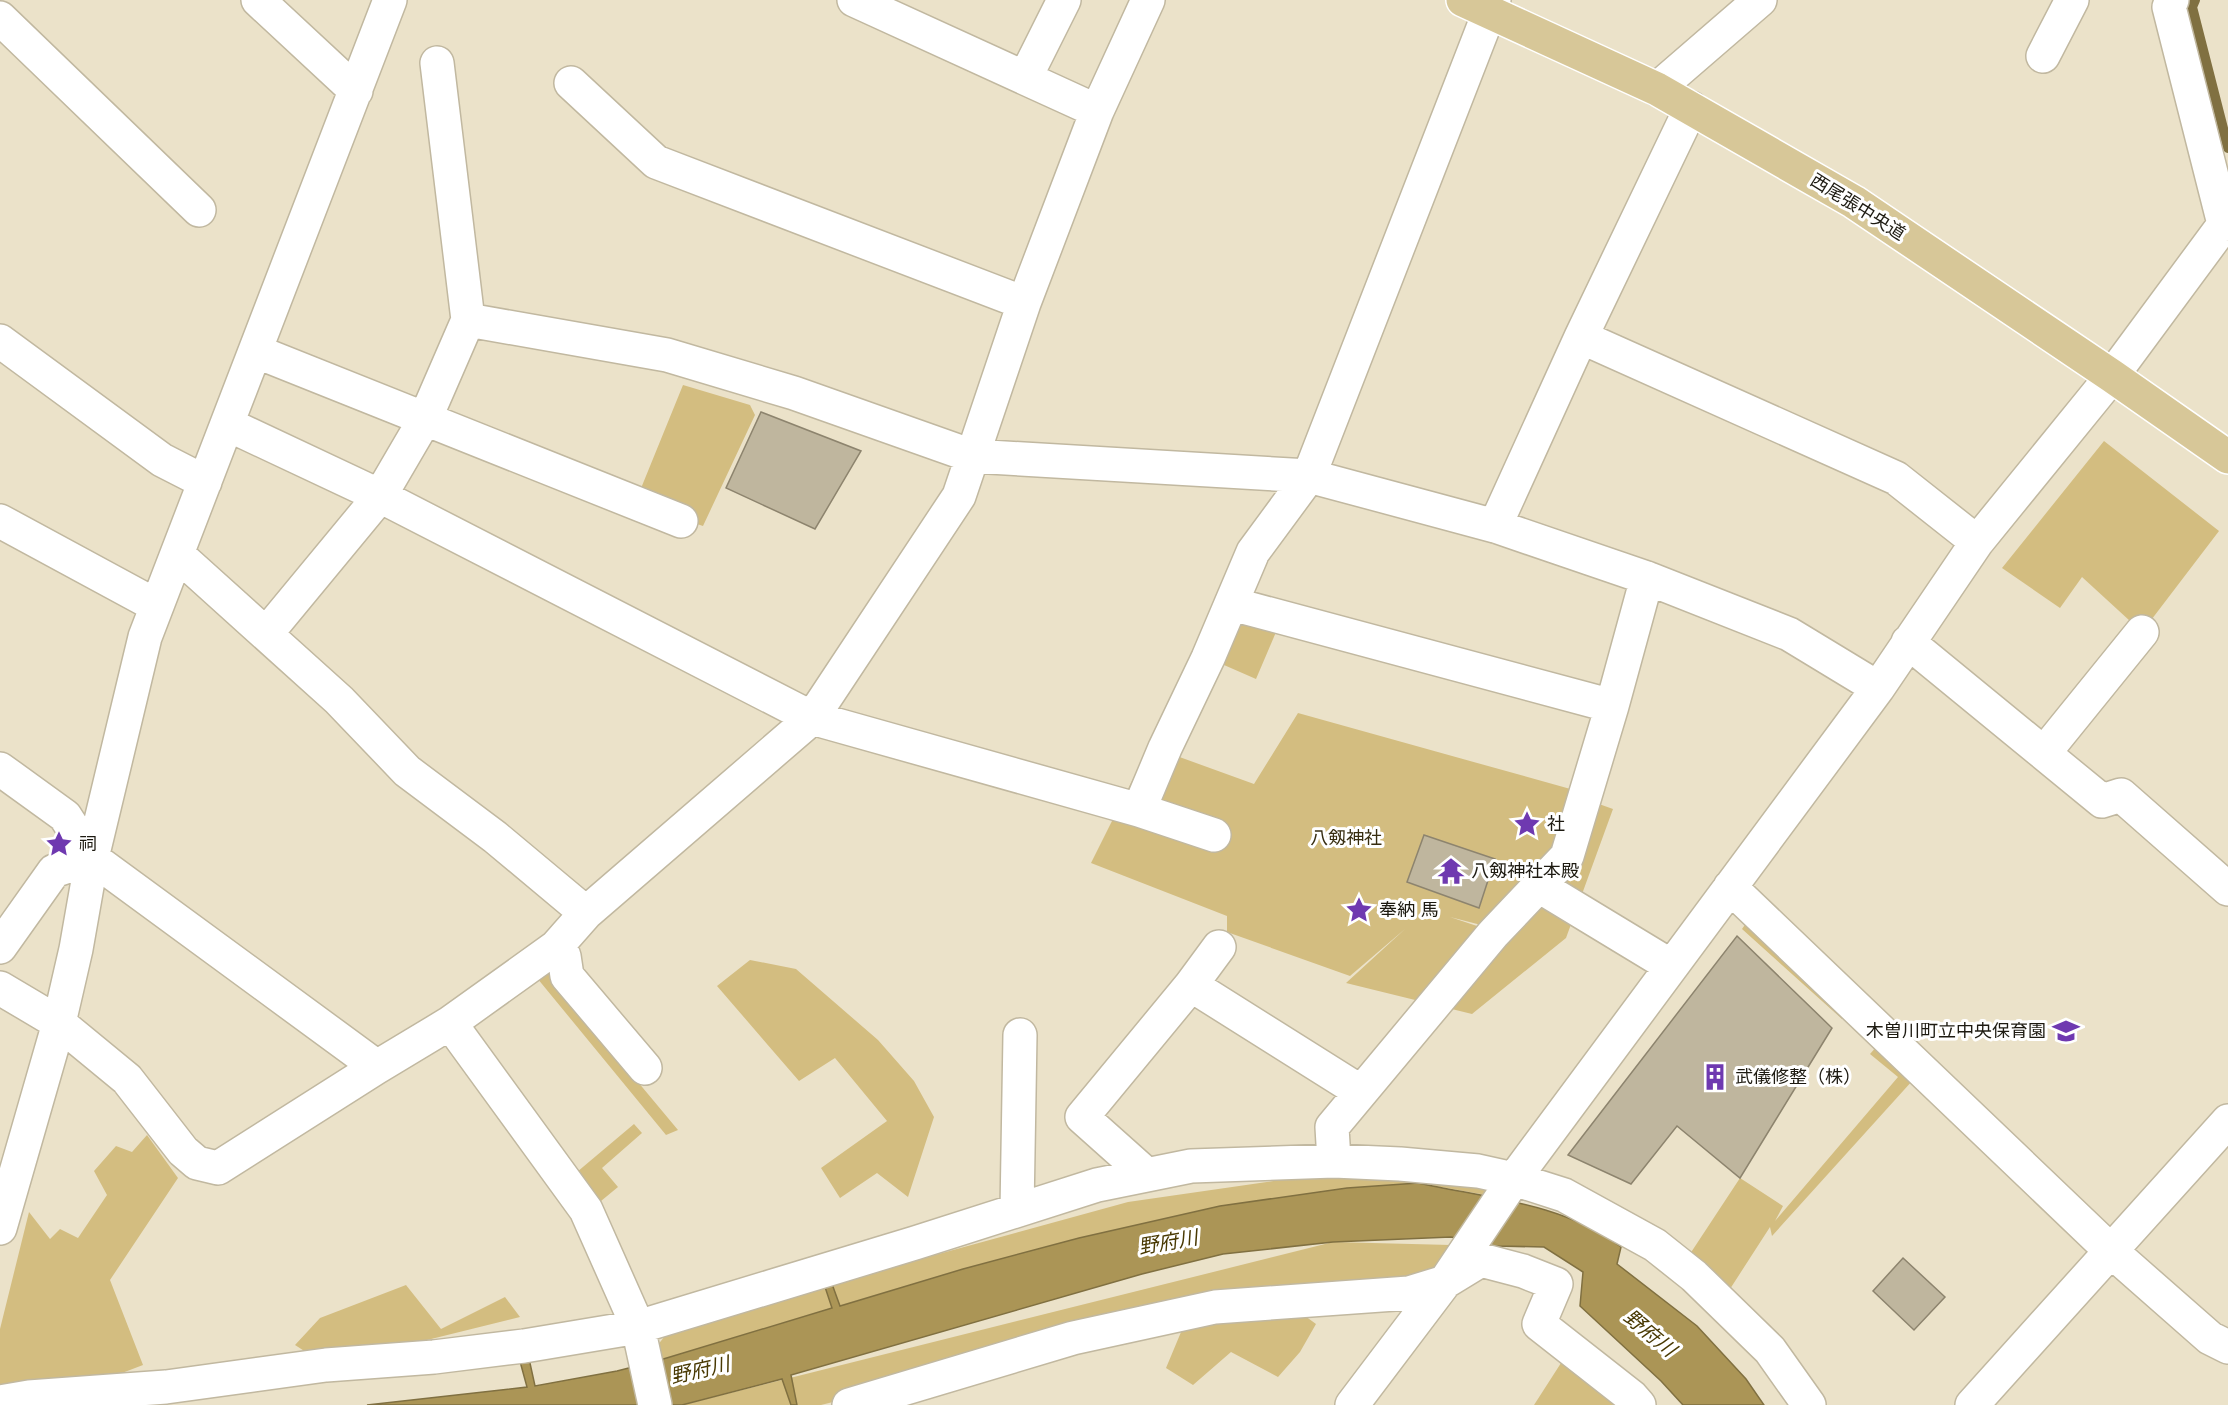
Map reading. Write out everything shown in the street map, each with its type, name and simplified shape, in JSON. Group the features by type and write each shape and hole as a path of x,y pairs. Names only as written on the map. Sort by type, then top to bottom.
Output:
{"main road":[{"name":"西尾張中央道","path":"1482,4 1657,89 1854,202 2228,457"}],"street":[{"path":"258,0 356,91"},
{"path":"0,1228 59,1023 76,949 92,858 144,637 390,0"},
{"path":"854,0 1097,111"},
{"path":"1025,78 1064,0"},
{"path":"0,988 59,1023 127,1080 183,1151 197,1163 218,1168 450,1023 556,947 586,913 812,718 959,496 1024,303 1097,111 1148,0"},
{"path":"1657,89 1760,0"},
{"path":"2043,56 2072,0"},
{"path":"1366,1400 1511,1185 1878,688 1977,542 2112,376 2226,221 2169,7 2172,0"},
{"path":"1139,810 1165,748 1232,604 1253,552 1309,476 1482,4"},
{"path":"0,18 199,210"},
{"path":"266,633 380,496 425,419 468,320 437,63"},
{"path":"571,83 656,162 1024,303"},
{"path":"1496,526 1581,337 1691,108"},
{"path":"468,320 667,355 794,393 972,456 1309,476 1496,526 1647,578 1789,634 1878,688"},
{"path":"1581,337 1896,478 1977,542"},
{"path":"0,341 162,460 205,482"},
{"path":"255,351 681,521"},
{"path":"227,424 380,496 812,718 1139,810 1214,835"},
{"path":"0,520 157,606"},
{"path":"177,554 339,700 407,771 495,837 586,913"},
{"path":"1334,1161 1332,1127 1493,934 1567,856 1647,578"},
{"path":"1232,604 1612,706"},
{"path":"2044,753 2142,632"},
{"path":"1908,642 2102,801 2121,795 2228,889"},
{"path":"0,769 65,816 92,858 377,1067"},
{"path":"0,946 54,871 92,858"},
{"path":"1539,886 1671,966"},
{"path":"1730,887 2111,1251 2210,1338 2228,1347"},
{"path":"556,947 564,956 567,976 645,1068"},
{"path":"1147,1175 1082,1117 1191,985 1219,947"},
{"path":"1191,985 1361,1092"},
{"path":"450,1023 586,1210 639,1330 655,1405"},
{"path":"1017,1210 1020,1035"},
{"path":"1972,1405 2228,1121"},
{"path":"0,1402 29,1397 165,1387 326,1365 434,1357 639,1330 1097,1185 1191,1166 1334,1161 1467,1170 1511,1185 1564,1195 1655,1245 1694,1276 1770,1350 1809,1405"},
{"path":"849,1405 1073,1338 1215,1307 1408,1293 1445,1282 1481,1260 1523,1271 1556,1284 1539,1324 1632,1397 1639,1405"}],"green space":[{"path":"683,385 750,405 755,415 703,526 635,503"},
{"path":"2104,441 2219,531 2142,632 2082,577 2060,608 2002,568"},
{"path":"1232,604 1279,625 1256,679 1208,658"},
{"name":"八剱神社","path":"1298,713 1574,790 1555,849 1485,926 1450,917 1495,932 1567,856 1585,799 1613,809 1566,938 1472,1014 1346,983 1405,929 1350,976 1227,932 1227,916 1091,863 1134,777 1158,792 1174,755 1254,784"},
{"path":"1749,919 1846,1011 1842,1019 1742,929"},
{"path":"750,960 796,969 878,1040 914,1081 934,1117 908,1197 877,1173 840,1198 821,1168 887,1121 835,1058 799,1081 717,986"},
{"path":"537,961 678,1130 666,1135 528,967"},
{"path":"1877,1046 1913,1080 1772,1236 1770,1227 1730,1289 1686,1260 1740,1178 1783,1206 1775,1221 1898,1077 1870,1054"},
{"path":"634,1124 642,1133 602,1168 618,1187 601,1201 577,1172"},
{"path":"147,1135 178,1178 110,1280 143,1365 101,1381 0,1391 0,1329 29,1212 50,1239 60,1229 78,1238 107,1195 94,1171 116,1146 132,1152"},
{"path":"1349,1170 1500,1186 1492,1196 1418,1183 1220,1206 963,1269 660,1360 657,1346 672,1327 1128,1202"},
{"path":"1333,1242 1451,1245 1436,1284 1286,1302 1316,1324 1300,1352 1278,1377 1231,1352 1193,1385 1166,1368 1189,1313 821,1405 682,1405"},
{"path":"406,1285 441,1329 505,1297 520,1317 326,1365 295,1345 320,1318"},
{"path":"1561,1363 1624,1404 1625,1405 1534,1405"}],"water":[{"name":"野府川","path":"1418,1183 1550,1211 1599,1232 1621,1247 1617,1264 1697,1326 1746,1379 1764,1405 1683,1405 1661,1381 1580,1306 1583,1272 1544,1247 1496,1246 1451,1237 1333,1242 1223,1254 1142,1274 791,1375 797,1405 791,1405 782,1379 682,1405 367,1405 527,1387 518,1354 528,1354 535,1386 617,1371 660,1360 832,1308 825,1287 832,1284 840,1306 963,1269 1079,1238 1220,1206 1347,1188"}],"building":[{"path":"761,412 861,451 815,529 726,488"},
{"name":"八剱神社本殿","path":"1424,835 1495,859 1479,908 1407,882"},
{"name":"武儀修整（株）","path":"1737,936 1832,1028 1740,1178 1677,1126 1631,1184 1568,1155"},
{"path":"1903,1258 1945,1297 1914,1330 1873,1291"}],"waterway":[{"path":"2195,0 2192,7 2228,148"}],"place":[{"name":"社","path":"1527,824"},
{"name":"祠","path":"59,844"},
{"name":"八剱神社本殿","path":"1451,871"},
{"name":"奉納 馬","path":"1359,910"},
{"name":"木曽川町立中央保育園","path":"2066,1031"},
{"name":"武儀修整（株）","path":"1715,1077"}]}
